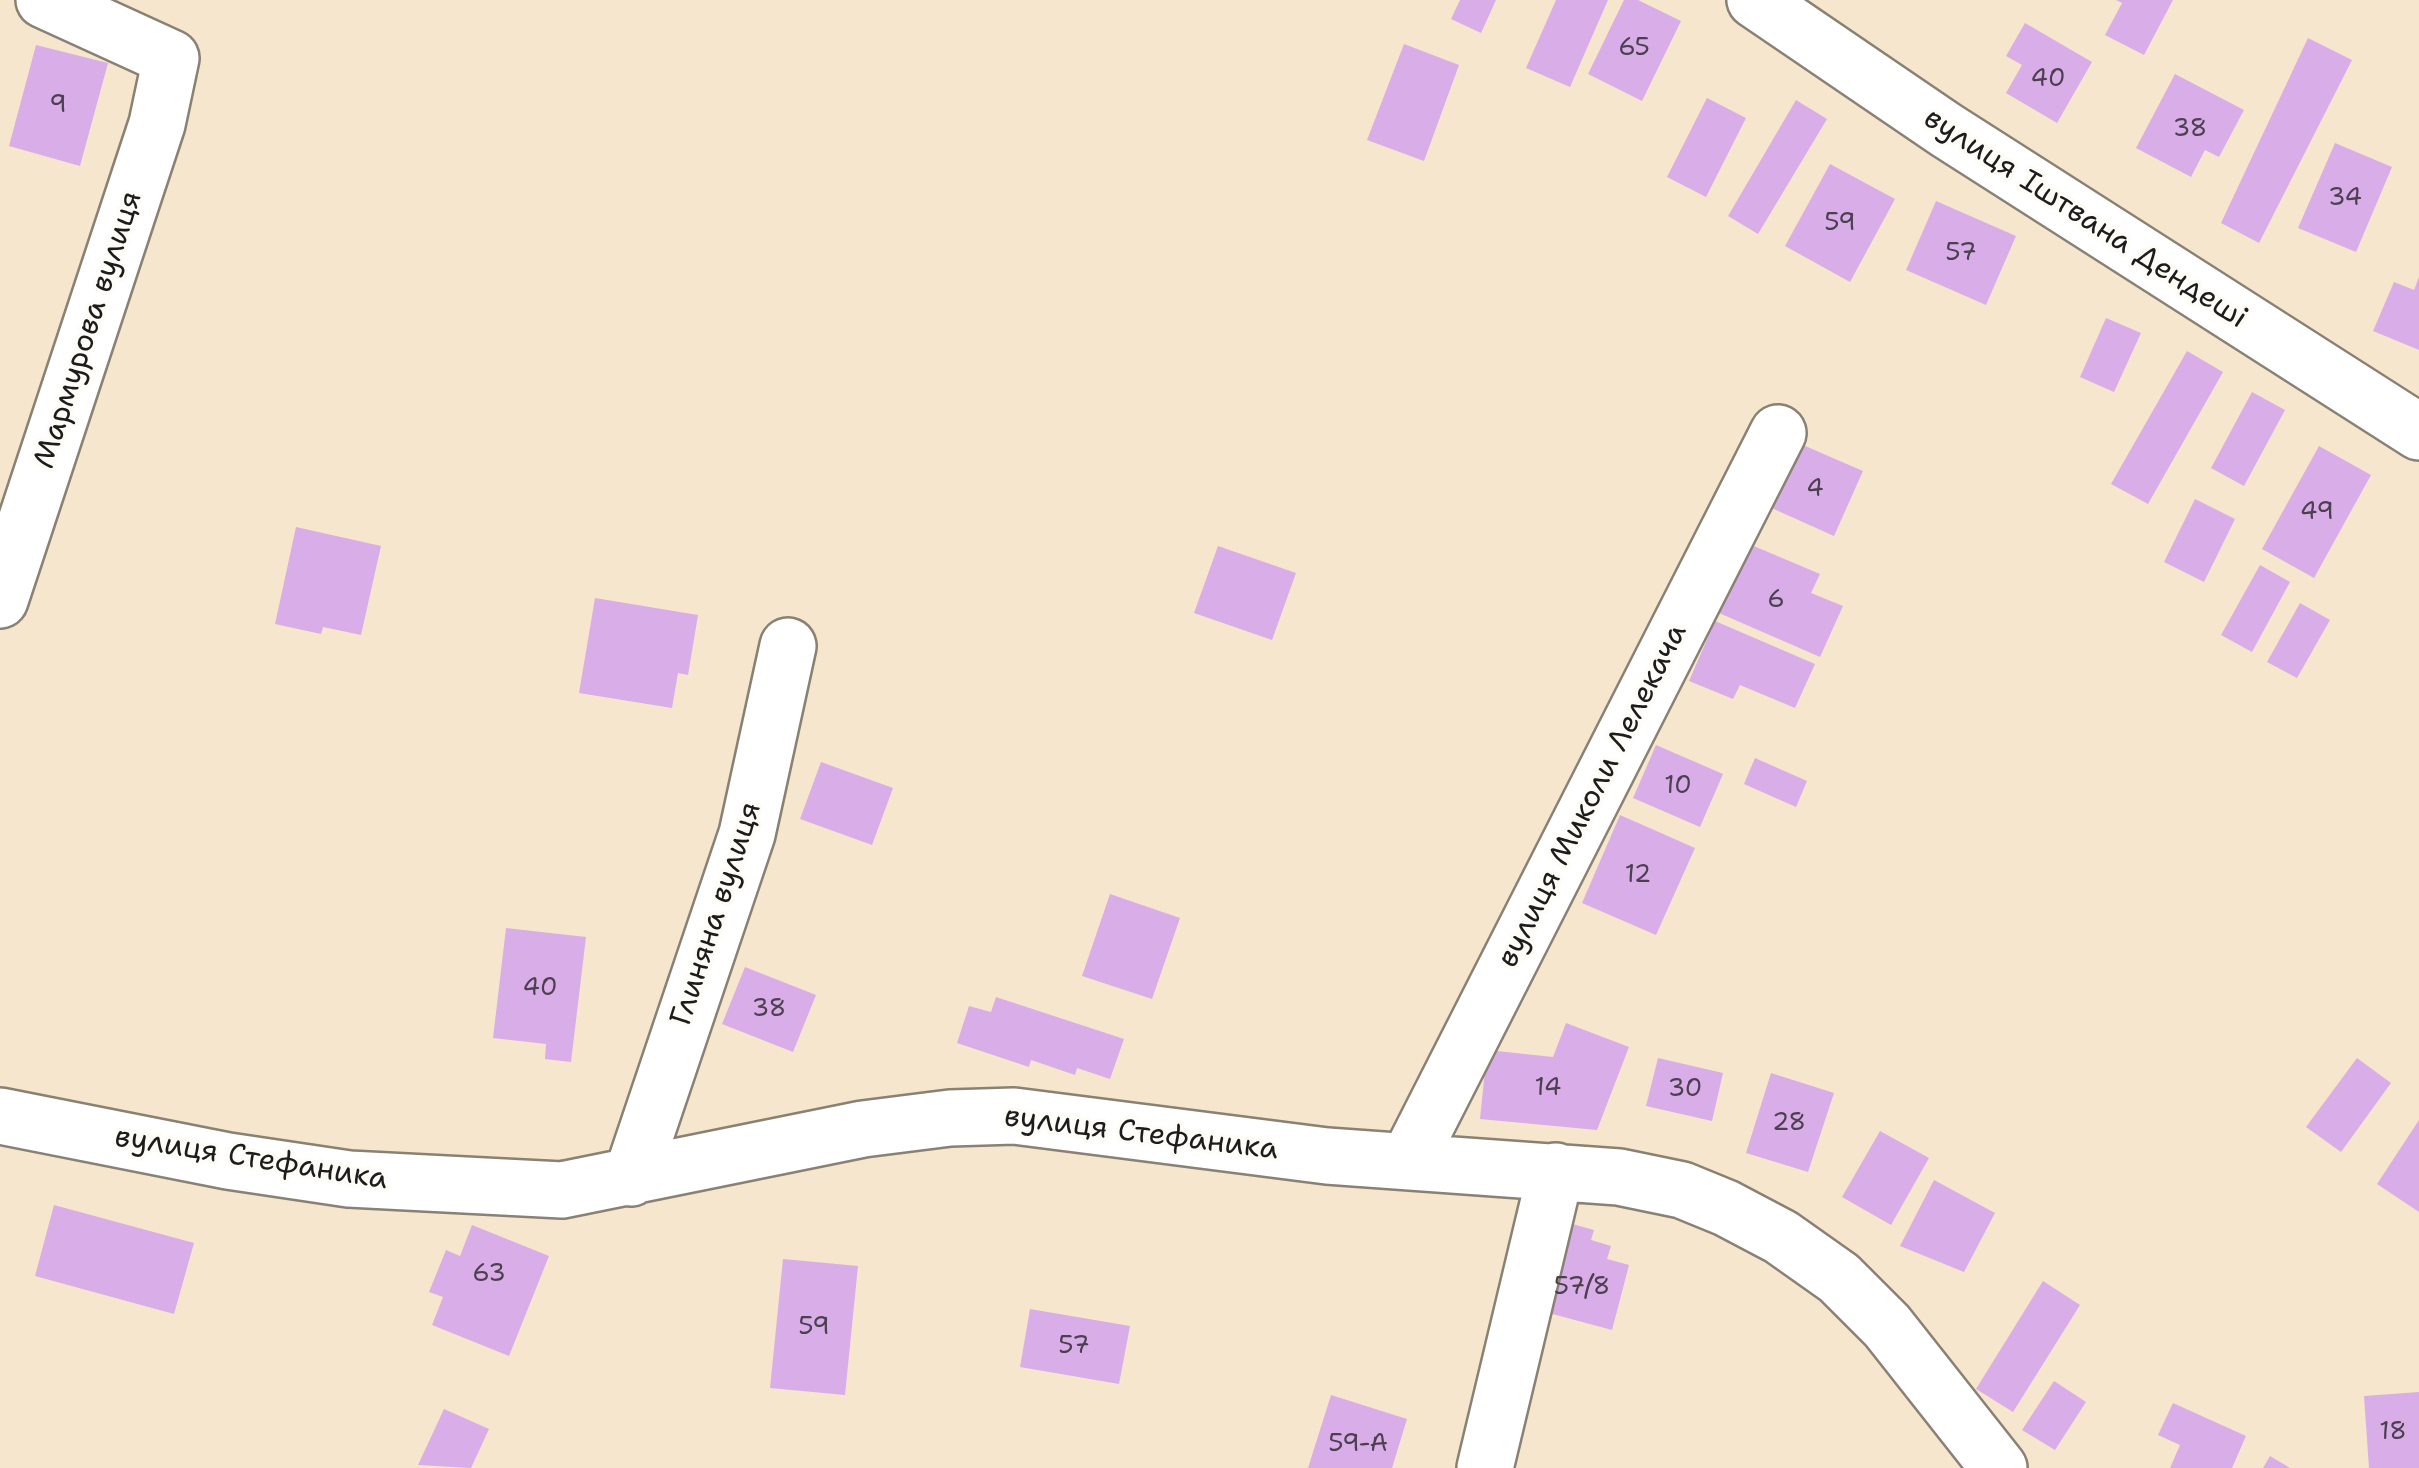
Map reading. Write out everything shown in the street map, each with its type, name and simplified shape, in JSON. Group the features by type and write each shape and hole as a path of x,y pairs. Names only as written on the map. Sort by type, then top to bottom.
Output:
{"street":[{"name":"Мармурова вулиця","path":"0,600 158,124 171,58 44,0"},
{"name":"вулиця Іштвана Дендеші","path":"1755,0 1946,130 2419,432"},
{"name":"вулиця Миколи Лелекача","path":"1409,1159 1778,433"},
{"name":"Глиняна вулиця","path":"631,1178 746,834 788,646"},
{"name":"вулиця Стефаника","path":"0,1116 228,1161 350,1179 562,1190 863,1130 950,1118 1014,1116 1327,1156 1619,1177 1682,1190 1781,1237 1839,1278 1887,1326 1999,1468"},
{"path":"1485,1468 1556,1171"}],"building":[{"path":"1460,0 1496,0 1481,33 1451,19"},
{"path":"1556,0 1608,0 1570,87 1526,68"},
{"path":"1624,0 1638,0 1681,21 1642,101 1588,74"},
{"path":"2116,0 2173,0 2144,55 2105,35 2122,3"},
{"path":"2025,23 2092,62 2057,123 2006,93 2022,65 2006,56"},
{"path":"2308,38 2352,60 2259,243 2221,223"},
{"path":"1404,44 1459,65 1424,161 1367,140"},
{"path":"36,45 108,63 80,166 9,146"},
{"path":"2175,74 2244,110 2219,157 2205,150 2191,177 2136,148"},
{"path":"1707,98 1746,118 1706,197 1667,177"},
{"path":"1796,100 1827,119 1758,234 1728,216"},
{"path":"2335,143 2392,167 2356,252 2298,228"},
{"path":"1830,164 1895,199 1850,282 1785,246"},
{"path":"1936,201 2016,236 1986,305 1906,270"},
{"path":"2419,277 2419,350 2373,331 2394,282 2414,290"},
{"path":"2106,318 2141,333 2114,392 2080,377"},
{"path":"2187,351 2223,372 2148,504 2111,484"},
{"path":"2252,392 2285,410 2244,486 2211,468"},
{"path":"1796,442 1863,471 1834,536 1767,506"},
{"path":"2319,446 2371,475 2314,578 2262,549"},
{"path":"2195,499 2235,519 2204,582 2164,562"},
{"path":"296,527 381,546 361,635 323,627 321,634 275,624"},
{"path":"1749,544 1820,574 1811,593 1843,606 1820,657 1719,613"},
{"path":"1218,546 1296,573 1272,640 1194,613"},
{"path":"2260,565 2290,582 2252,652 2221,635"},
{"path":"595,598 698,615 688,675 678,673 672,708 579,693"},
{"path":"2300,603 2330,620 2297,678 2267,662"},
{"path":"1715,621 1815,664 1795,708 1740,685 1733,699 1689,681"},
{"path":"1656,745 1723,774 1700,827 1633,798"},
{"path":"1755,758 1807,781 1796,807 1744,784"},
{"path":"821,762 893,788 872,845 800,819"},
{"path":"1620,815 1695,848 1656,935 1582,903"},
{"path":"1110,894 1180,918 1152,999 1082,976"},
{"path":"506,928 586,937 571,1062 545,1059 546,1044 493,1038"},
{"path":"745,967 816,995 793,1052 722,1024"},
{"path":"996,997 1124,1039 1110,1079 1077,1068 1075,1075 1031,1060 1029,1067 957,1043 969,1006 991,1012"},
{"path":"1566,1023 1629,1047 1597,1130 1480,1119 1487,1050 1553,1057"},
{"path":"1658,1058 1723,1073 1712,1121 1646,1106"},
{"path":"2357,1058 2391,1083 2341,1152 2306,1127"},
{"path":"1771,1073 1834,1093 1808,1172 1746,1153"},
{"path":"2419,1120 2419,1212 2377,1184"},
{"path":"1880,1131 1929,1158 1891,1225 1842,1197"},
{"path":"1934,1180 1995,1213 1964,1272 1900,1246"},
{"path":"54,1205 194,1243 174,1314 35,1276"},
{"path":"1558,1220 1594,1230 1591,1240 1611,1246 1607,1259 1629,1265 1612,1330 1534,1309"},
{"path":"472,1225 549,1256 509,1356 432,1325 443,1297 429,1292 446,1250 460,1256"},
{"path":"783,1259 858,1266 845,1395 770,1388"},
{"path":"2043,1281 2080,1305 2013,1412 1976,1389"},
{"path":"1030,1309 1130,1326 1119,1384 1020,1367"},
{"path":"2054,1381 2086,1402 2055,1450 2022,1430"},
{"path":"2419,1392 2419,1468 2369,1468 2364,1396"},
{"path":"1331,1395 1407,1419 1392,1468 1308,1468"},
{"path":"2173,1403 2246,1436 2232,1468 2170,1468 2180,1445 2158,1435"},
{"path":"444,1409 489,1429 471,1468 418,1465"},
{"path":"2270,1456 2290,1468 2263,1468"}]}
